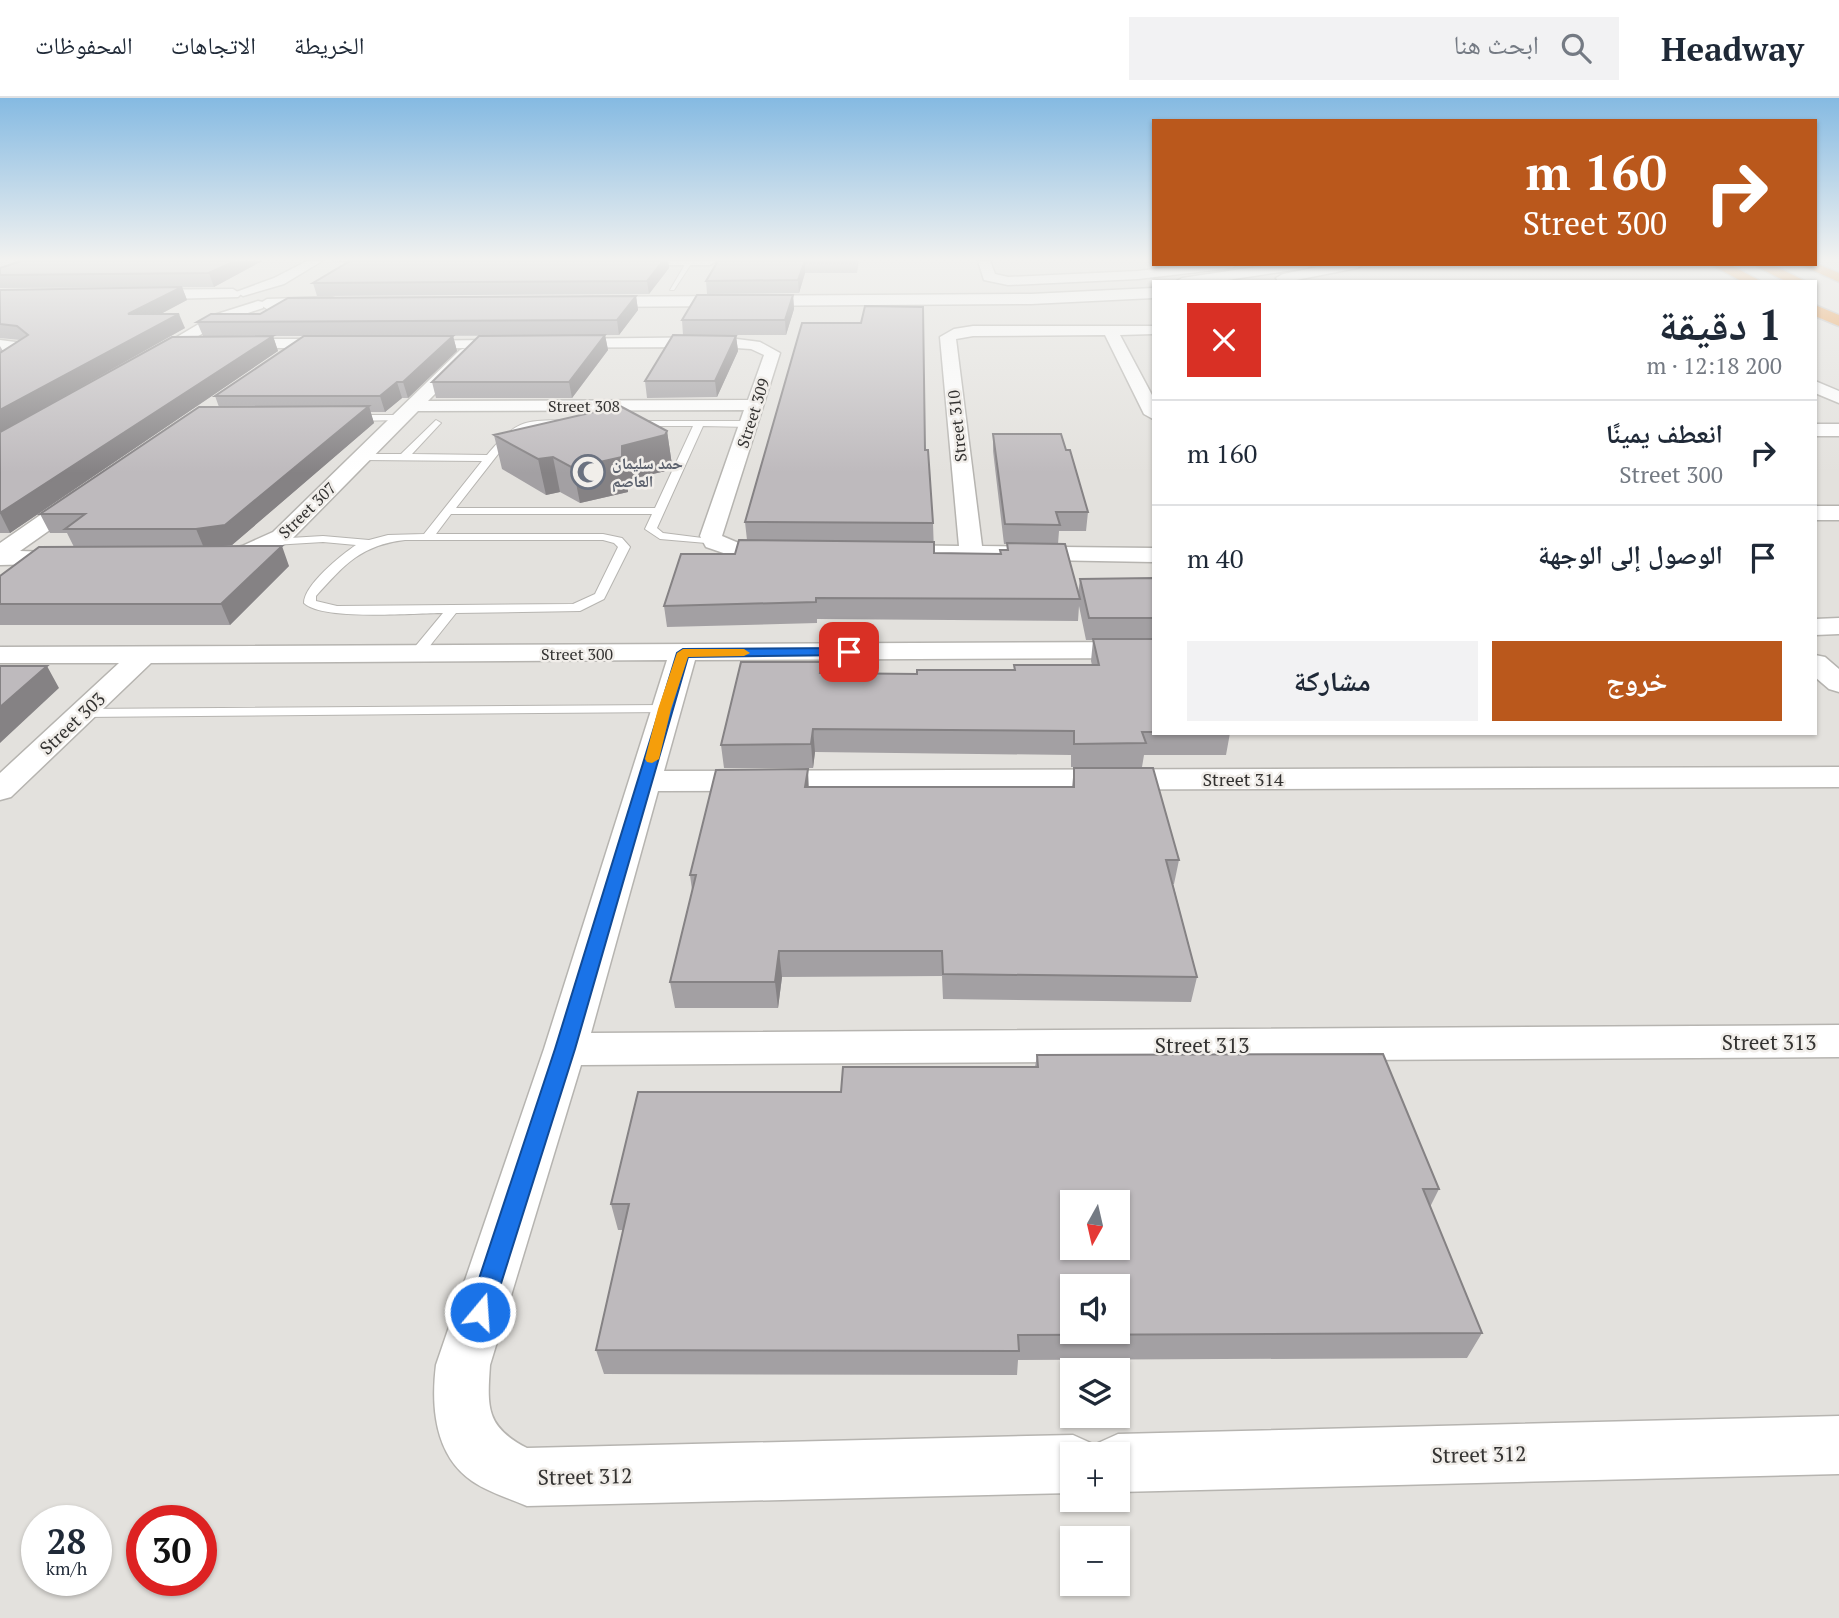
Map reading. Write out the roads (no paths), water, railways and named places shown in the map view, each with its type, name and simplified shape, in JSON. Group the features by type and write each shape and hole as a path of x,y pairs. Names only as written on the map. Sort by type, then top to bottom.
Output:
{"street":[{"path":"130,370 190,332"},
{"name":"Street 310","path":"967,332 948,337 971,553"},
{"path":"1111,332 1152,412"},
{"name":"Street 309","path":"383,344 721,342 754,345 772,353 711,536 715,542"},
{"path":"175,344 357,344"},
{"path":"271,366 304,344"},
{"name":"Street 307","path":"204,558 248,552 273,542 476,344"},
{"path":"0,345 17,346 24,350 0,365"},
{"path":"1817,387 1839,398"},
{"name":"Street 308","path":"407,412 591,405 753,415"},
{"path":"1817,430 1839,430"},
{"path":"0,556 98,486"},
{"path":"1817,513 1839,513"},
{"path":"715,542 738,551 795,552"},
{"path":"863,552 1152,555"},
{"path":"0,556 95,558"},
{"path":"1817,626 1839,626"},
{"name":"Street 300","path":"0,655 1152,650"},
{"name":"Street 312","path":"683,653 664,709 647,781 565,1049 463,1365 459,1395 463,1424 477,1449 499,1467 527,1477 1060,1464"},
{"name":"Street 303","path":"0,790 143,655"},
{"path":"1817,665 1839,683"},
{"name":"Street 314","path":"647,781 1839,777"},
{"name":"Street 313","path":"565,1049 1839,1041"},
{"name":"Street 312","path":"1130,1463 1839,1445"}],"lane":[{"path":"426,537 514,429 541,423 579,423 591,405"},
{"path":"333,418 407,412"},
{"path":"619,423 699,424 753,415"},
{"path":"402,457 436,423"},
{"path":"699,424 652,526 653,533 668,537 715,542"},
{"path":"361,457 488,458"},
{"path":"447,511 660,511"},
{"path":"396,537 426,537 603,537 618,540 624,547 603,591 585,604 551,610 328,610 310,603 310,595 351,551 367,543 396,537"},
{"path":"273,542 323,539 367,543"},
{"path":"416,654 452,610"},
{"path":"82,713 664,709"}],"place":[{"name":"حمد سليمان العاصم","path":"588,472"}]}
